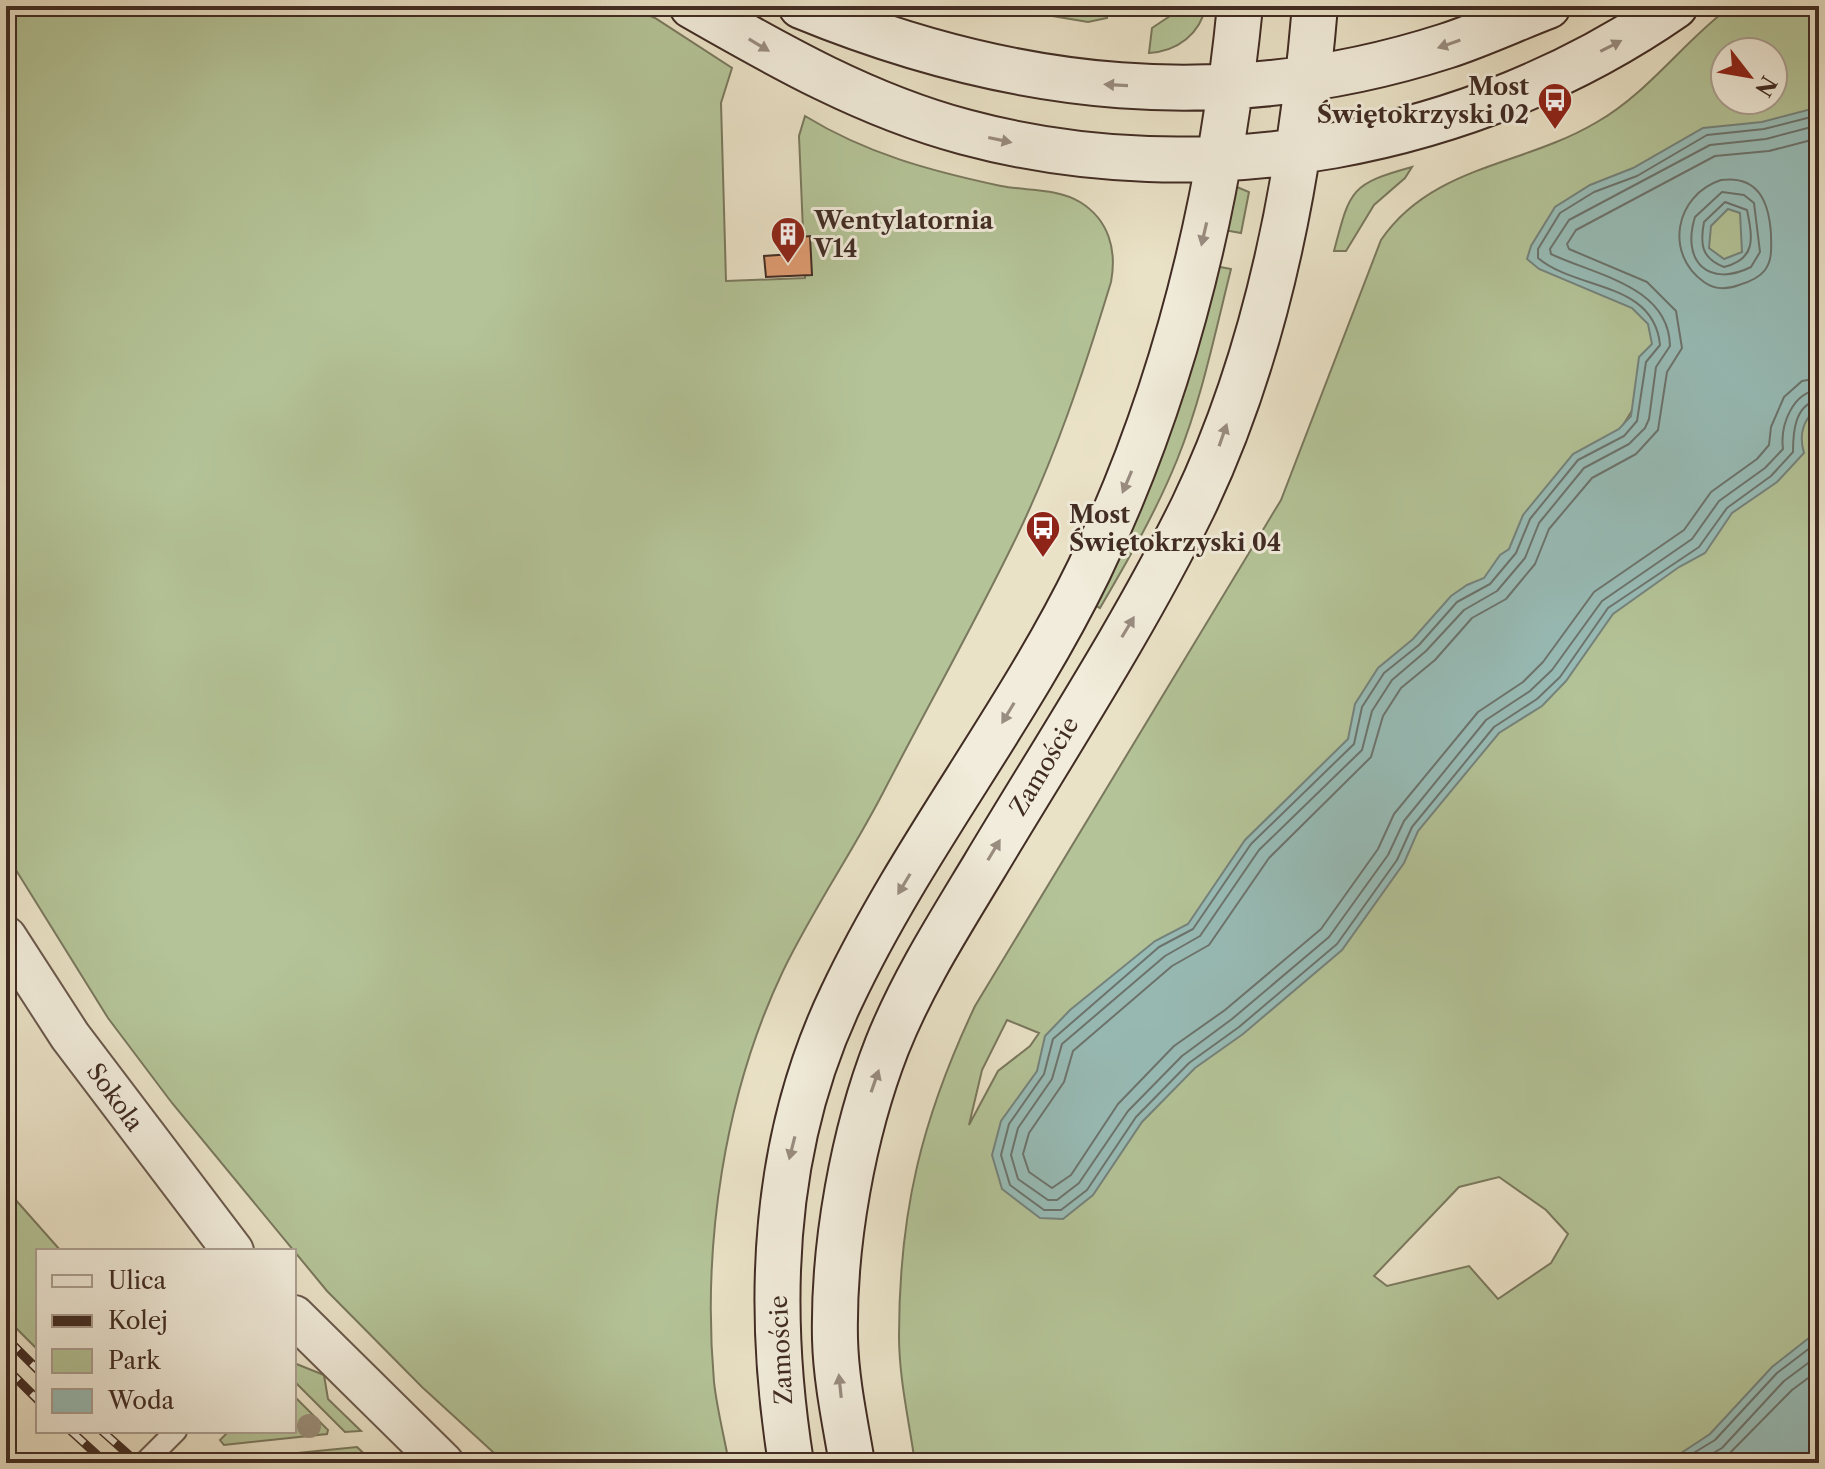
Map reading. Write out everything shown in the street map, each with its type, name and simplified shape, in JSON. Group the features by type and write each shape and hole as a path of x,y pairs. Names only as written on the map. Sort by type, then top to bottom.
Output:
{"street":[{"path":"692,6 821,76 908,114 966,132 1030,146 1117,157 1220,158 1298,151 1410,129 1477,107 1557,74 1635,34 1675,6"},
{"path":"801,6 863,31 945,58 1038,77 1194,89 1308,77 1446,46 1548,6"},
{"name":"Zamoście","path":"791,1463 779,1373 778,1246 789,1156 810,1079 841,997 888,911 1037,664 1089,569 1135,463 1173,353 1220,158 1232,87 1240,6"},
{"name":"Zamoście","path":"852,1463 835,1339 845,1214 867,1107 888,1045 924,968 1135,615 1192,507 1219,447 1275,264 1298,151 1315,6"},
{"name":"Sokola","path":"6,937 70,1036 231,1249"},
{"path":"296,1318 443,1463"}],"lane":[{"path":"144,1463 174,1433"}],"green space":[{"path":"6,6 628,6 655,18 732,68 721,103 726,281 805,278 799,136 805,116 852,141 925,167 1001,186 1071,197 1090,209 1104,227 1113,259 1111,282 1079,382 1042,481 966,636 874,810 783,971 746,1068 722,1172 711,1277 714,1382 729,1463 505,1463 422,1387 327,1291 296,1253 296,1249 292,1249 172,1103 108,1018 6,854"},
{"path":"993,6 1109,6 1107,18 1088,22"},
{"path":"1185,6 1206,6 1193,33 1178,45 1149,53 1152,28"},
{"path":"1731,6 1819,6 1819,311 1644,391 1612,443 1819,365 1819,1359 1711,1463 915,1463 899,1336 903,1247 917,1166 941,1087 975,1006 1281,500 1381,240 1402,215 1426,196 1481,169 1569,137 1615,110","holes":["1007,1020 1039,1033 1030,1046 998,1071 969,1125 982,1070","1499,1177 1546,1210 1568,1234 1551,1263 1498,1299 1469,1266 1387,1286 1374,1276 1459,1187"]},
{"path":"1412,167 1405,178 1374,205 1346,251 1334,251 1344,215 1356,192 1376,179"},
{"path":"1237,187 1249,192 1241,233 1224,230 1233,189"},
{"path":"1215,266 1231,269 1186,437 1151,517 1100,608 1095,605 1156,466"},
{"path":"6,1189 59,1249 36,1249 36,1348 6,1318"},
{"path":"296,1364 324,1375 328,1399 361,1431 345,1432 296,1383"},
{"path":"296,1398 328,1430 327,1434 224,1445 220,1440 227,1433 296,1433"},
{"path":"357,1447 374,1463 268,1463 268,1456"}],"water":[{"path":"1819,107 1819,405 1804,427 1804,453 1777,482 1732,513 1705,553 1679,567 1613,614 1566,681 1542,706 1499,733 1418,831 1404,863 1342,950 1243,1034 1195,1068 1142,1122 1093,1195 1063,1219 1040,1218 1002,1189 992,1155 1001,1121 1037,1071 1045,1036 1070,1010 1155,941 1188,924 1245,840 1348,739 1355,704 1378,668 1413,639 1451,596 1484,578 1500,555 1509,549 1523,515 1573,454 1619,429 1631,416 1639,357 1652,344 1648,324 1632,308 1539,269 1527,259 1531,246 1555,207 1590,185 1633,168 1703,128 1762,122","holes":["1728,209 1740,213 1742,252 1724,259 1709,248 1711,226"]},
{"path":"1819,1330 1819,1463 1666,1463 1710,1434 1772,1367"}],"building":[{"name":"Wentylatornia V14","path":"810,236 812,275 766,277 764,256 792,254 791,238"}],"railway":[{"path":"6,1338 36,1368"},
{"path":"6,1368 36,1398"},
{"path":"73,1433 106,1463"},
{"path":"104,1433 138,1463"},
{"path":"6,1450 18,1463"}],"place":[{"name":"Most Świętokrzyski 02","path":"1555,131"},
{"name":"Wentylatornia V14","path":"788,265"},
{"name":"Most Świętokrzyski 04","path":"1043,559"}]}
